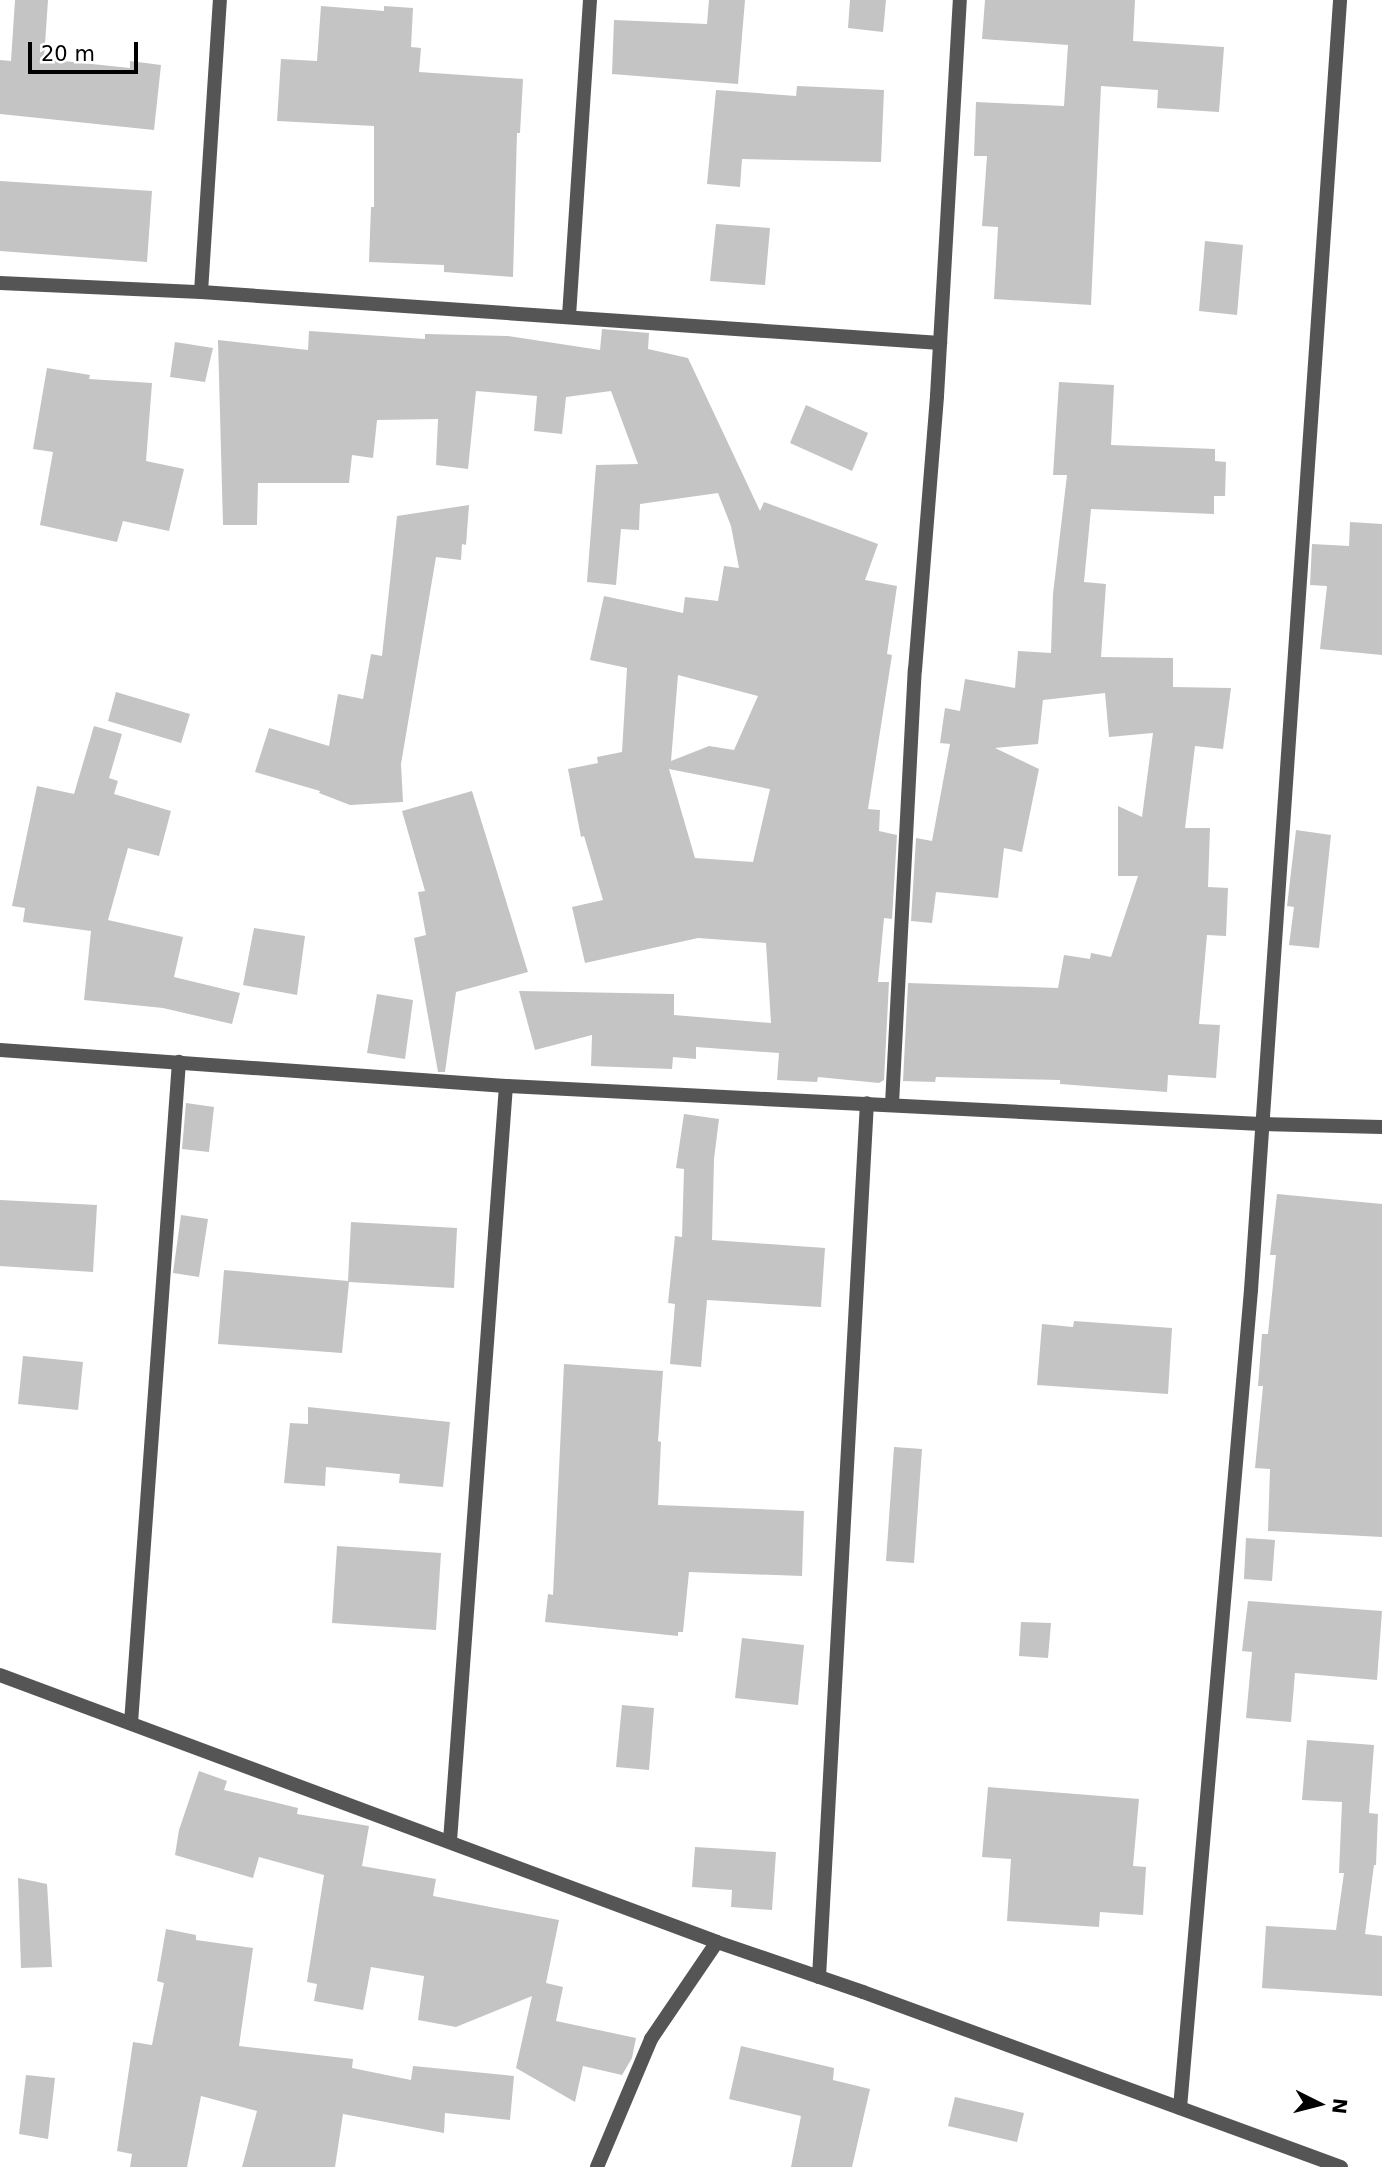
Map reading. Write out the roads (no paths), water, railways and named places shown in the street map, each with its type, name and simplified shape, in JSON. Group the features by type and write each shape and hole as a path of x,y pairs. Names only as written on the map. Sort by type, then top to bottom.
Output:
{"street":[{"path":"201,292 220,0"},
{"path":"569,316 590,0"},
{"path":"892,1104 915,670 940,343 960,0"},
{"path":"1180,2108 1251,1290 1340,0"},
{"path":"0,283 201,292 940,343"},
{"path":"0,1050 506,1086 1261,1124 1382,1127"},
{"path":"131,1723 179,1062"},
{"path":"450,1841 506,1086"},
{"path":"819,1977 867,1103"},
{"path":"0,1675 717,1942 1341,2167"},
{"path":"597,2167 651,2039 717,1942"}]}
